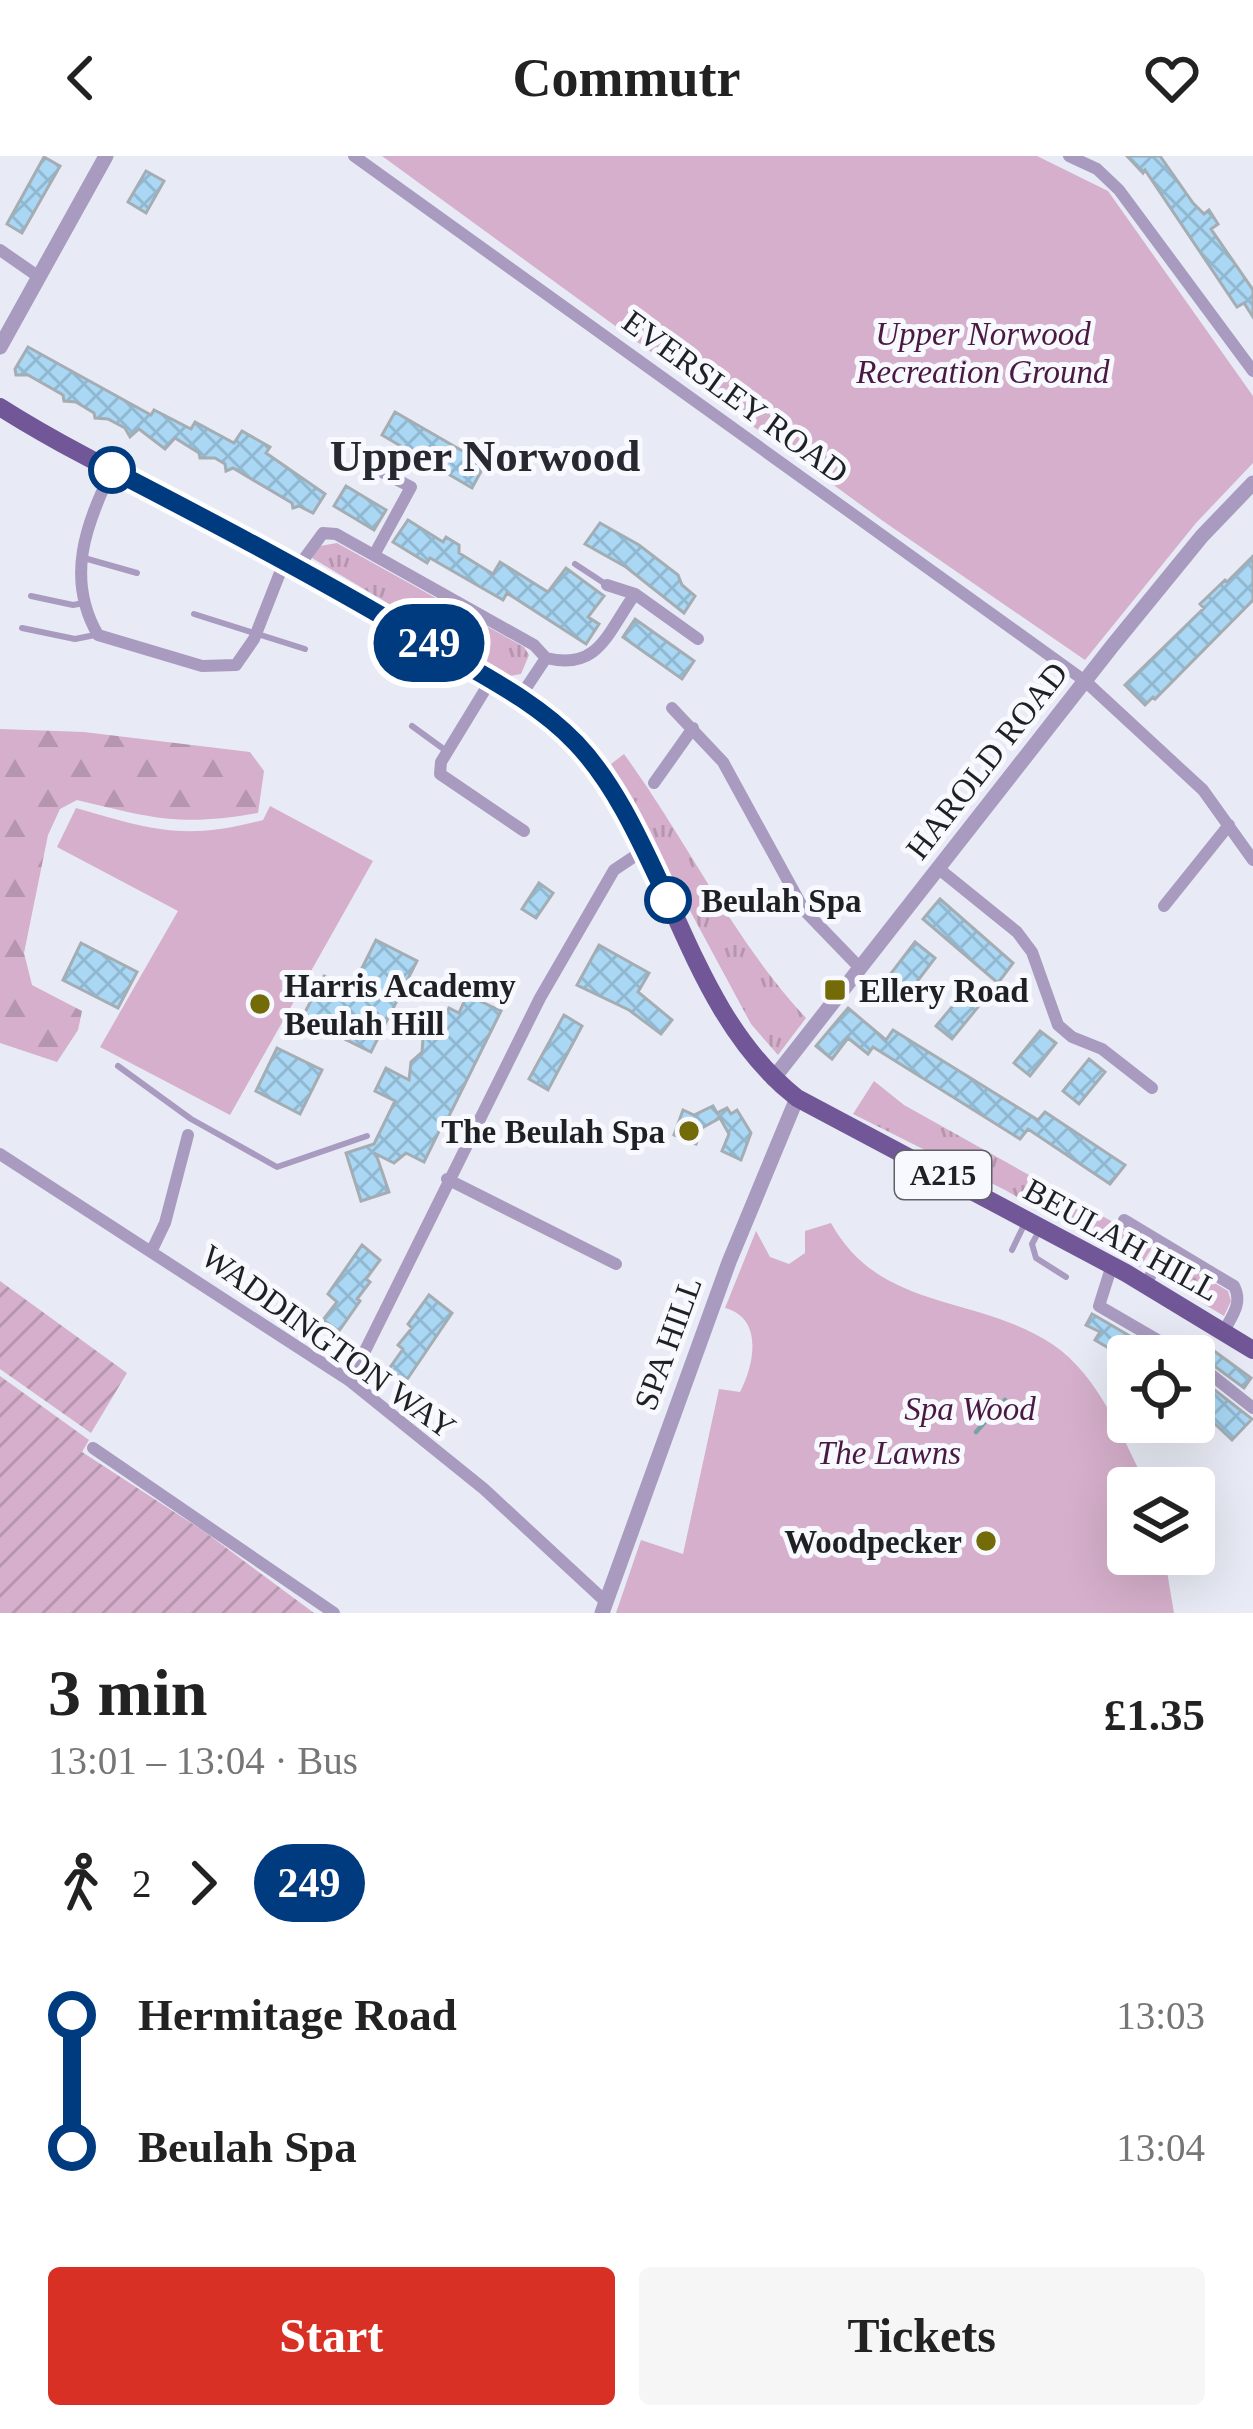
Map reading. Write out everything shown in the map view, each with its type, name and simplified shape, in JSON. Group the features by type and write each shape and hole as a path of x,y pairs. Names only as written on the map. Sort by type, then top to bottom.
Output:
{"main road":[{"name":"BEULAH HILL","path":"0,407 52,440 291,563 553,721 581,748 644,850 712,991 772,1079 797,1098 1146,1284 1253,1350"}],"street":[{"name":"EVERSLEY ROAD","path":"354,156 1085,681 1172,758 1253,860"},
{"path":"1070,156 1096,169 1119,190 1253,370"},
{"path":"0,347 98,159"},
{"path":"0,250 38,278"},
{"path":"112,470 89,520 80,558 85,603 98,634 214,669 236,665 291,563 323,533 336,534 374,555 534,645 546,658 569,664 592,654 634,594"},
{"path":"374,555 411,487 380,471"},
{"name":"HAROLD ROAD","path":"772,1079 1202,536 1253,483"},
{"path":"607,585 634,594 698,640"},
{"path":"520,698 546,658"},
{"path":"491,680 448,752 440,769 442,779 524,831"},
{"path":"672,708 723,762 804,910 861,969"},
{"path":"654,783 693,728"},
{"path":"1165,906 1229,825"},
{"path":"350,1381 540,998 601,889 619,865 644,850"},
{"path":"939,869 1017,932 1032,952 1058,1025 1072,1037 1102,1049 1152,1088"},
{"name":"SPA HILL","path":"603,1607 744,1223 797,1098"},
{"path":"152,1250 165,1223 188,1135"},
{"name":"WADDINGTON WAY","path":"0,1154 350,1381 484,1489 603,1607"},
{"path":"447,1179 616,1264"},
{"path":"1124,1220 1234,1286 1239,1295 1237,1306 1224,1331"},
{"path":"1146,1284 1166,1246"},
{"path":"1112,1265 1099,1306 1149,1335"},
{"path":"1215,1378 1253,1408"},
{"path":"94,1448 334,1613"}],"lane":[{"path":"80,558 137,573"},
{"path":"575,564 607,585"},
{"path":"31,596 85,603"},
{"path":"194,614 304,649"},
{"path":"22,628 75,639 98,634"},
{"path":"412,726 448,752"},
{"path":"118,1066 191,1119 277,1167 367,1136"},
{"path":"188,1135 191,1119"},
{"path":"1012,1250 1034,1224"},
{"path":"1034,1224 1036,1258 1066,1277"}],"green space":[{"name":"Upper Norwood Recreation Ground","path":"382,156 1037,156 1108,191 1253,396 1253,463 1196,523 1085,660 883,521"},
{"path":"337,543 524,647 529,655 521,674 510,676 312,558 320,546"},
{"path":"0,729 84,732 250,752 264,771 258,813 167,818 77,800 60,809 48,835 24,953 32,985 82,1011 78,1030 57,1062 0,1043"},
{"path":"624,754 733,923 806,1018 778,1055 751,1024 611,764"},
{"path":"270,806 373,861 230,1115 100,1047 178,911 57,847 76,808 148,827 189,831 263,820"},
{"path":"874,1081 904,1105 1154,1245 1140,1267 1005,1190 853,1114"},
{"name":"The Lawns","path":"831,1223 851,1252 902,1287 1023,1328 1069,1357 1107,1407 1107,1443 1125,1443 1137,1467 1107,1467 1107,1575 1168,1575 1174,1613 616,1613 641,1540 683,1554 719,1389 740,1392 752,1355 745,1321 725,1308 756,1231 770,1257 789,1264 805,1253 805,1231"},
{"path":"1171,1260 1228,1291 1231,1301 1224,1316 1157,1276"},
{"path":"0,1281 127,1373 91,1433 0,1369"},
{"path":"0,1376 89,1440 82,1452 205,1532 314,1613 0,1613"}],"building":[{"path":"1127,156 1160,156 1193,203 1204,214 1209,210 1218,224 1211,229 1253,290 1253,317 1244,303 1237,307 1145,170 1143,173"},
{"path":"44,157 60,166 22,233 7,224"},
{"path":"146,171 164,181 146,213 128,202"},
{"path":"28,347 151,415 154,410 191,429 195,422 234,443 242,431 270,447 266,453 325,494 313,513 293,508 292,503 233,468 226,471 225,464 215,458 200,458 175,438 165,449 139,429 130,437 125,428 95,418 94,413 64,401 63,395 28,375 16,375"},
{"path":"395,412 485,464 472,488 382,435"},
{"path":"346,486 386,510 374,530 334,506"},
{"path":"408,520 443,542 446,537 459,545 459,553 493,574 500,562 548,592 566,568 604,596 588,617 599,624 586,644 507,593 503,600 430,558 427,563 393,542"},
{"path":"600,523 678,575 695,596 684,613 626,567 585,544"},
{"path":"1253,556 1253,600 1145,705 1125,685 1204,608 1200,604"},
{"path":"635,619 694,661 682,679 623,637"},
{"path":"539,883 553,893 536,918 522,909"},
{"path":"940,899 1013,963 998,983 923,919"},
{"path":"376,940 417,961 371,1052 302,1018 324,976 351,990"},
{"path":"915,942 935,958 903,1000 883,984"},
{"path":"81,943 137,972 118,1008 63,980"},
{"path":"599,945 649,973 638,992 672,1020 661,1034 629,1010 577,985"},
{"path":"963,994 978,1007 952,1039 936,1026"},
{"path":"467,995 501,1011 448,1118 424,1162 406,1153 394,1163 376,1154 389,1192 361,1201 346,1153 374,1144 395,1101 375,1091 386,1068 409,1080 411,1062 422,1052 423,1039 436,1034 449,1008 459,1013"},
{"path":"848,1008 886,1040 893,1030 1038,1120 1045,1112 1125,1165 1110,1184 1028,1129 1020,1139 873,1047 868,1054 848,1038 832,1059 816,1046"},
{"path":"564,1015 582,1026 548,1090 529,1079"},
{"path":"1040,1031 1056,1043 1030,1076 1014,1063"},
{"path":"277,1048 322,1070 300,1114 256,1091"},
{"path":"1089,1059 1105,1072 1079,1104 1063,1091"},
{"name":"The Beulah Spa","path":"713,1106 717,1113 737,1110 751,1133 741,1160 722,1151 729,1134 720,1118 702,1128 696,1144 674,1135 683,1110 694,1115"},
{"path":"362,1245 380,1260 339,1331 323,1320 337,1302 328,1294"},
{"path":"429,1295 452,1313 406,1381 389,1369 403,1349 398,1345 412,1328 408,1324"},
{"path":"1092,1314 1128,1335 1107,1335 1107,1347 1095,1340 1100,1332 1086,1325"},
{"path":"1215,1352 1251,1378 1244,1388 1215,1367"},
{"path":"1215,1390 1252,1419 1232,1440 1215,1424"}],"waterway":[{"path":"976,1432 1005,1400"}],"bus line":[{"name":"249","path":"112,470 285,560 542,712 595,768 668,900"}],"place":[{"name":"Beulah Spa","path":"668,900"},
{"name":"Ellery Road","path":"835,990"},
{"name":"Harris Academy Beulah Hill","path":"260,1004"},
{"name":"The Beulah Spa","path":"689,1131"},
{"name":"Woodpecker","path":"986,1541"}],"district":[{"name":"Upper Norwood","path":"485,455"}],"park label":[{"name":"Spa Wood","path":"970,1408"}]}
